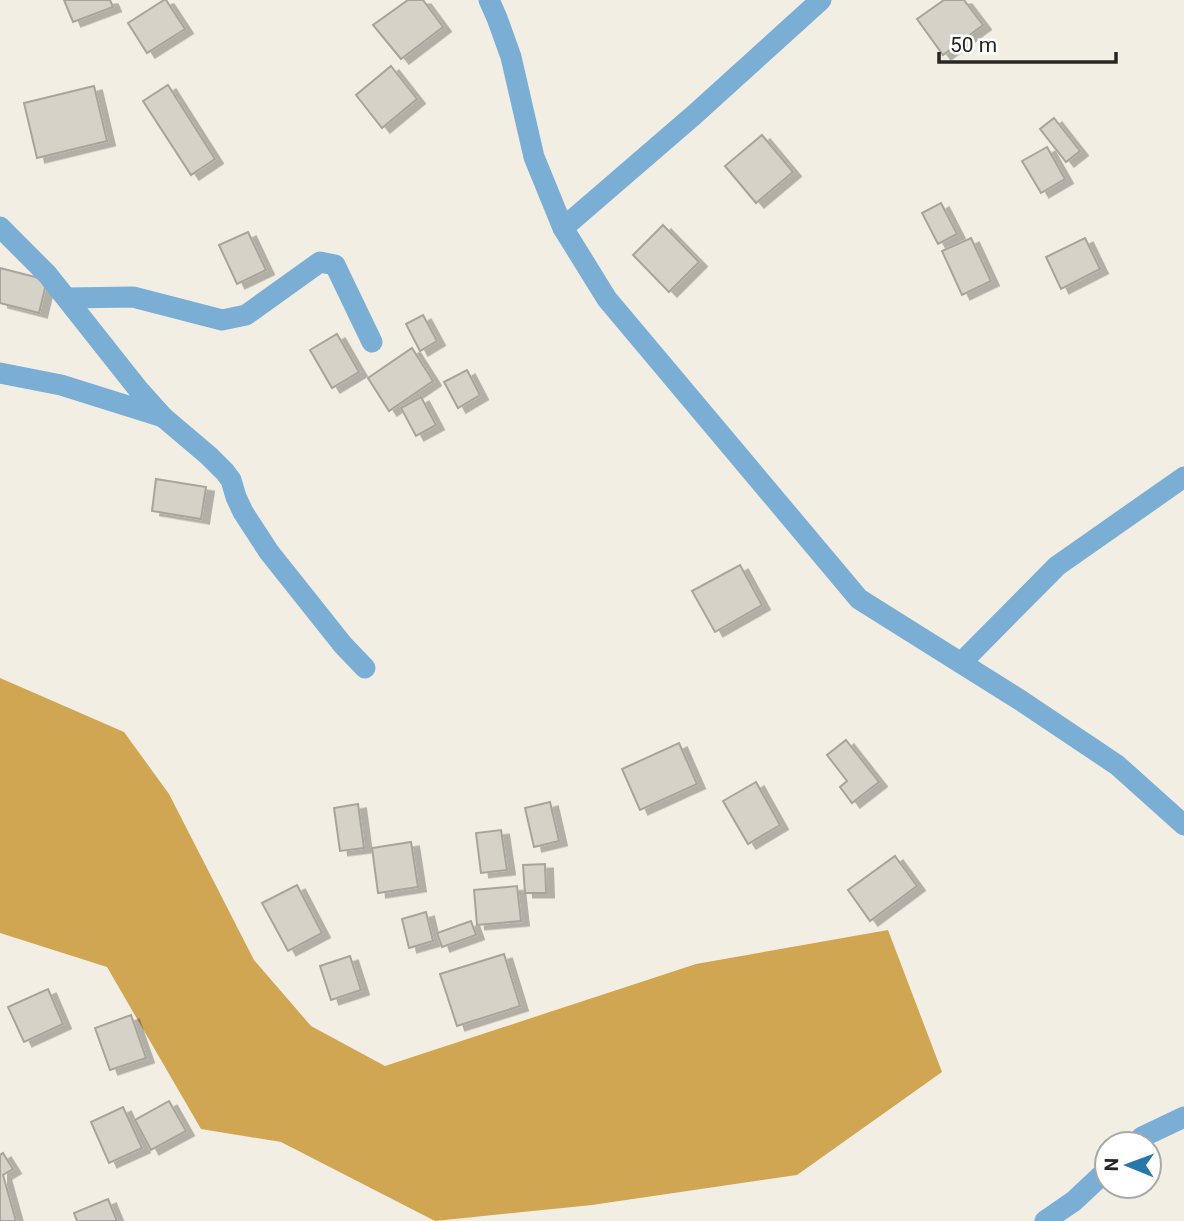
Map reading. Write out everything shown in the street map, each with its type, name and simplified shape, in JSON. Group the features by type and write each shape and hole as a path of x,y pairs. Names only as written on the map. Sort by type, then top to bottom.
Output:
{"street":[{"path":"489,0 511,57 534,157 564,228 607,299 859,599 1020,700 1117,765 1184,825"},
{"path":"564,228 821,0"},
{"path":"0,228 47,274 163,417 225,472 231,480 243,512 269,552 343,645 365,668"},
{"path":"67,298 133,297 222,320 246,315 320,262 335,265 372,342"},
{"path":"0,373 61,385 163,417"},
{"path":"961,663 1057,566 1184,477"},
{"path":"1157,1130 1184,1117"},
{"path":"1045,1221 1074,1201 1093,1183"}],"shaded area":[{"path":"0,678 124,732 169,794 254,960 311,1026 385,1066 696,964 888,930 942,1072 797,1175 592,1205 435,1221 281,1142 201,1129 107,967 0,933"}],"building":[{"path":"64,0 110,0 113,7 73,22"},
{"path":"164,0 185,29 147,53 128,23"},
{"path":"408,0 423,0 443,27 401,59 373,25"},
{"path":"944,0 964,0 983,25 943,55 917,19"},
{"path":"391,66 417,99 382,128 356,95"},
{"path":"168,85 215,159 191,175 143,101"},
{"path":"94,86 107,141 37,158 24,103"},
{"path":"1054,118 1080,151 1066,162 1040,129"},
{"path":"762,135 793,172 756,203 725,166"},
{"path":"1047,147 1065,179 1041,193 1022,161"},
{"path":"941,203 957,234 938,244 922,213"},
{"path":"663,225 699,262 669,292 633,255"},
{"path":"248,232 266,270 237,284 219,245"},
{"path":"971,238 991,281 962,295 942,251"},
{"path":"1085,238 1100,269 1061,289 1046,257"},
{"path":"0,268 47,280 39,313 0,303"},
{"path":"423,315 437,341 420,351 406,324"},
{"path":"337,334 359,372 332,388 310,350"},
{"path":"412,348 433,381 389,411 368,378"},
{"path":"467,370 480,395 458,408 444,382"},
{"path":"421,397 436,425 416,436 401,408"},
{"path":"156,479 206,487 201,519 152,511"},
{"path":"740,565 762,605 715,632 692,591"},
{"path":"846,740 879,782 852,803 840,787 847,781 827,755"},
{"path":"679,743 697,784 640,810 622,769"},
{"path":"756,782 780,825 748,844 723,801"},
{"path":"550,802 559,841 534,847 525,808"},
{"path":"358,804 364,848 340,851 334,808"},
{"path":"501,830 507,870 481,873 476,833"},
{"path":"411,842 418,887 378,893 372,848"},
{"path":"895,856 917,886 870,921 848,890"},
{"path":"545,864 546,893 525,893 523,865"},
{"path":"297,885 322,933 288,951 262,903"},
{"path":"517,886 521,921 477,925 474,890"},
{"path":"426,912 433,941 409,948 402,919"},
{"path":"471,921 476,935 442,947 437,933"},
{"path":"504,954 520,1006 457,1026 440,974"},
{"path":"350,956 361,990 331,1000 320,966"},
{"path":"48,989 63,1024 24,1042 8,1007"},
{"path":"131,1015 146,1058 110,1070 95,1028"},
{"path":"169,1101 186,1131 151,1150 135,1120"},
{"path":"123,1107 142,1148 109,1163 91,1122"},
{"path":"3,1153 13,1169 3,1175 16,1221 0,1221 0,1155"},
{"path":"108,1199 117,1221 77,1221 74,1213"}]}
